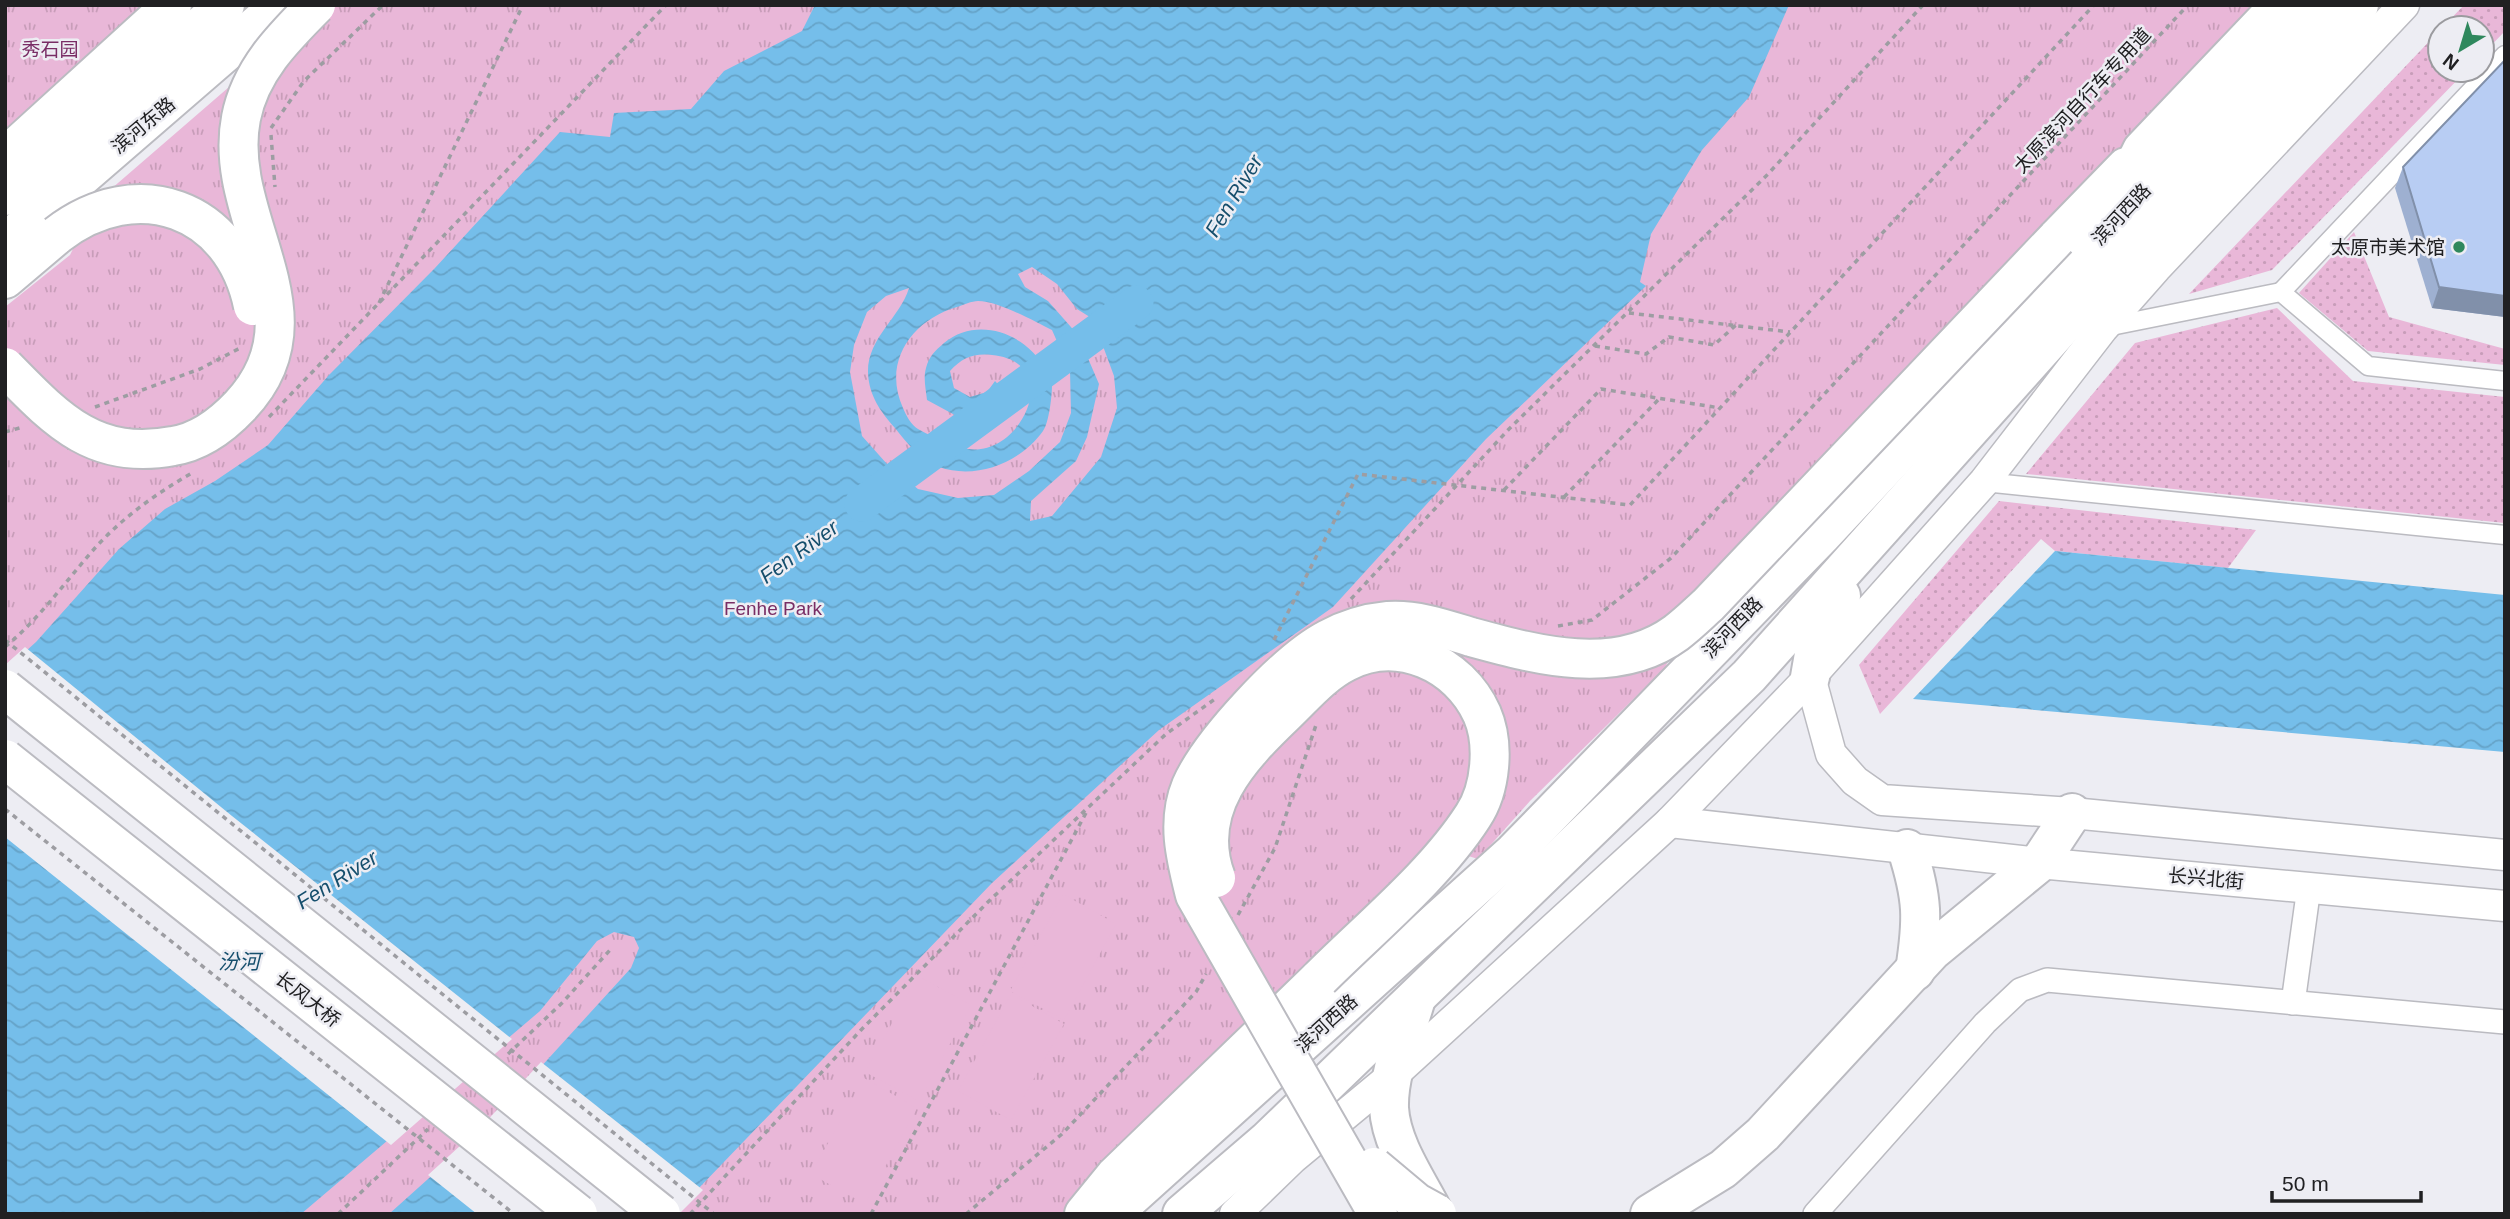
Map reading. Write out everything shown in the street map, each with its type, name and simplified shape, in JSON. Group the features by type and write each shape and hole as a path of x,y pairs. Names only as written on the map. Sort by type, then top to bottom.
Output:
{"highway":[{"path":"5,157 172,5"},
{"name":"滨河东路","path":"5,196 225,5"},
{"name":"滨河东路","path":"5,243 280,5"},
{"path":"5,367 68,427 87,438 120,449 151,450 177,446 204,435 228,419 250,396 264,372 272,348 276,307 238,167 240,120 246,99 263,65 316,5"},
{"path":"1378,1214 1195,895 1184,853 1183,821 1191,787 1208,755 1271,685 1294,664 1326,640 1365,624 1392,621 1430,625 1527,652 1590,660 1624,656 1675,634 1709,605 2280,5"},
{"name":"滨河西路","path":"1112,1214 1514,852 1822,535 2318,5"},
{"name":"滨河西路","path":"1182,1214 1267,1141 1749,676 2185,189 2359,5"},
{"path":"2100,237 2142,150"},
{"path":"5,279 57,235 92,214 129,205 176,210 201,221 222,238 239,260 247,279 253,324 244,362 232,383 213,403 194,415 149,428 124,427 96,418 62,398 5,338"},
{"path":"1933,368 2029,313"},
{"path":"1810,677 1818,631 1904,502"},
{"path":"1084,1214 1115,1176 1320,978 1421,877 1474,815 1483,794 1490,762 1488,728 1477,702 1460,679 1433,660 1404,652 1375,653 1347,662 1318,681 1232,769 1218,793 1211,817 1211,859 1220,890 1374,1167 1400,1214"},
{"path":"5,689 662,1214"},
{"name":"长风大桥","path":"5,759 578,1214"},
{"path":"1650,1214 1723,1169 1763,1134 1932,951 2039,863 2072,813"},
{"path":"1907,849 1919,887 1923,918 1915,971"},
{"path":"1417,998 1392,1076 1389,1109 1395,1136 1436,1214"},
{"path":"1374,1167 1417,1203 1436,1214"}],"street":[{"path":"1236,1214 1293,1158 1392,1076 1670,822 1810,677 1984,482 2103,328 2155,268 2403,5"},
{"path":"2103,328 2281,292 2505,55"},
{"path":"2281,292 2368,366 2505,381"},
{"path":"1984,482 2505,535"},
{"path":"1810,677 1831,754 1855,781 1882,800 1930,806 2072,813 2505,855"},
{"name":"长兴北街","path":"1670,822 2039,863 2505,906"},
{"path":"2293,1003 2309,887"},
{"path":"1815,1214 1985,1023 2020,990 2047,980 2505,1022"}],"path":[{"path":"377,306 523,5"},
{"path":"263,422 666,5"},
{"path":"1341,606 1594,346 1768,174 1923,5"},
{"path":"1268,652 1358,474 1630,505 2094,5"},
{"name":"太原滨河自行车专用道","path":"1996,213 2188,5"},
{"path":"1628,313 1790,332"},
{"path":"1594,346 1646,354 1669,337 1714,345 1736,326"},
{"path":"1504,491 1601,389 1720,408"},
{"path":"1563,498 1660,398"},
{"path":"5,648 32,624 97,546 152,496 196,471"},
{"path":"5,640 714,1214"},
{"path":"690,1214 861,1030 989,901 1166,734 1220,695"},
{"path":"872,1214 1090,807"},
{"path":"5,809 514,1214"}],"green space":[{"name":"秀石园","path":"5,5 159,5 5,148"},
{"name":"Fenhe Park","path":"338,5 2256,5 1715,577 1664,669 1530,801 1478,859 1436,846 1087,1183 1062,1214 5,1214 5,307 70,255 96,202 251,68"},
{"path":"2464,5 2505,5 2505,31 2496,40 2496,14 2455,14"},
{"path":"2426,45 2426,84 2453,84 2272,270 2189,294"},
{"path":"2354,232 2389,317 2505,349 2505,365 2368,351 2299,293"},
{"path":"2277,308 2353,381 2505,397 2505,523 2026,474 2135,343"},
{"path":"1999,501 2256,530 2228,568 2055,551 2041,539 1880,714 1859,665"},
{"path":"1063,894 1116,924 1064,1020 1010,991"},
{"path":"918,976 971,1005 919,1101 865,1072"},
{"path":"1011,994 1064,1024 1011,1120 958,1091"},
{"path":"864,1078 917,1108 865,1204 811,1174"}],"water":[{"name":"Fenhe Park","path":"815,5 1789,5 1749,97 1702,150 1651,234 1640,282 1646,286 1486,439 1333,607 1159,730 992,883 674,1214 389,1214 486,1127 631,968 639,948 634,937 614,932 597,941 540,1011 301,1214 5,1214 5,670 36,642 119,549 165,509 215,481 268,445 329,375 435,268 560,132 610,137 614,113 691,109 724,71 802,31","holes":["1032,267 1057,284 1077,309 1093,319 1114,376 1117,408 1101,457 1052,516 1030,521 1031,501 1076,461 1087,437 1099,384 1078,335 1048,301 1025,287 1018,274","909,288 905,299 873,349 869,361 869,381 873,396 885,416 914,450 932,464 968,471 982,470 1010,460 1043,431 1050,409 1052,385 1038,357 1014,338 1001,332 986,330 972,330 957,335 944,343 929,360 925,376 927,400 964,420 984,421 997,411 1005,392 995,381 987,392 970,397 954,388 950,371 968,357 992,355 1014,361 1027,374 1031,390 1028,408 1019,425 1005,439 988,448 968,449 929,435 915,427 907,417 897,391 896,375 905,345 927,322 941,313 973,302 995,304 1052,330 1070,371 1071,413 1060,442 1029,471 994,495 958,498 918,489 887,464 862,436 850,372 854,345 867,312 886,296"]},
{"path":"2055,551 2505,595 2505,752 1913,699"}],"pier":[{"path":"25,647 512,1039 391,1145 5,837 5,665"},
{"path":"541,1062 703,1190 679,1214 477,1214 428,1175 483,1125"}],"building":[{"name":"太原市美术馆","path":"2505,60 2505,296 2439,287 2403,167 2482,84 2496,84 2496,69"}],"waterway":[{"name":"Fen River","path":"862,504 1136,303"}],"place":[{"name":"太原市美术馆","path":"2459,247"}],"water label":[{"name":"汾河","path":"239,962"}]}
